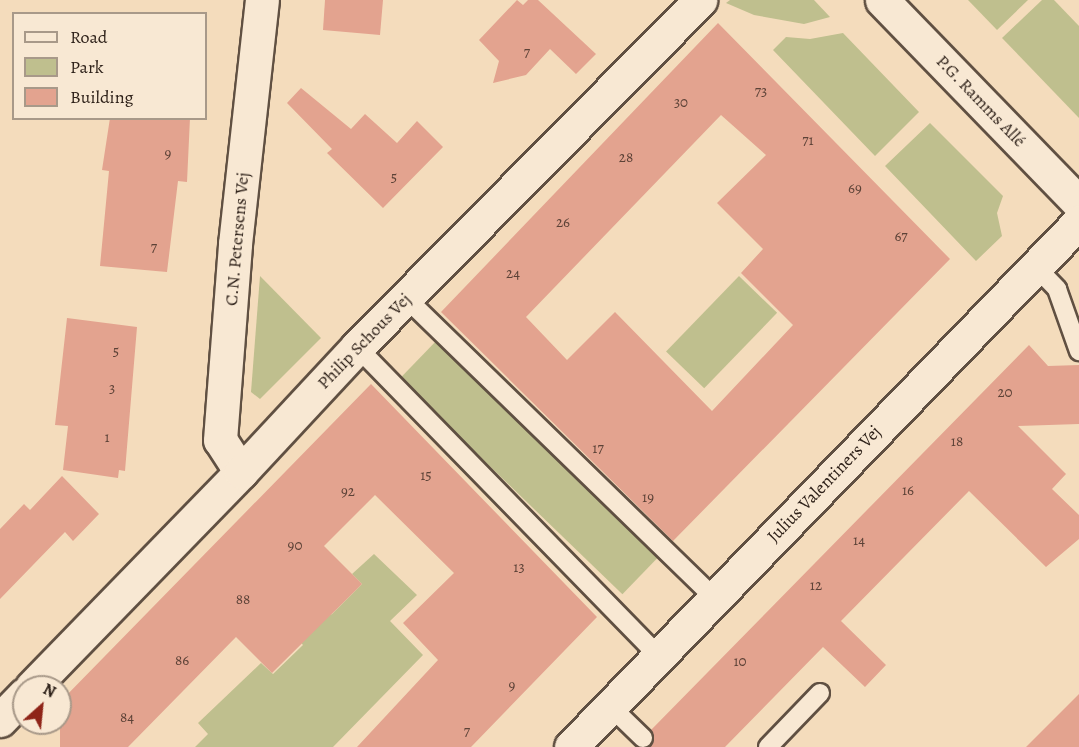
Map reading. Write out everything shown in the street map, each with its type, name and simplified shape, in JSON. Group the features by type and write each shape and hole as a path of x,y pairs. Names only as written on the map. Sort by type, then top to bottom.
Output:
{"street":[{"name":"C.N. Petersens Vej","path":"241,472 220,440 235,244 262,0"},
{"name":"Philip Schous Vej","path":"44,675 241,472 357,347 700,0"},
{"name":"P.G. Ramms Allé","path":"882,0 1079,203"},
{"name":"Julius Valentiners Vej","path":"571,747 1079,222"},
{"path":"0,720 12,708"}],"lane":[{"path":"1035,266 1057,289 1079,351"},
{"path":"406,298 714,597"},
{"path":"357,347 659,657"},
{"path":"768,747 820,693"},
{"path":"610,706 643,738"}],"green space":[{"path":"730,0 814,0 830,17 804,24 754,15 726,3"},
{"path":"968,0 1028,0 997,30"},
{"path":"1042,0 1054,0 1079,26 1079,118 1002,38"},
{"path":"843,33 919,112 875,156 773,50 786,37 810,39"},
{"path":"930,123 1003,196 997,213 1002,236 976,261 885,166"},
{"path":"260,276 321,338 260,399 251,392"},
{"path":"739,276 777,313 704,388 666,352"},
{"path":"439,338 662,553 622,594 399,379"},
{"path":"374,554 417,595 390,621 423,655 333,747 195,747 208,734 198,723 261,663 273,674 303,645 293,634 332,614 362,584 352,574"}],"building":[{"path":"325,0 383,0 380,35 323,30"},
{"path":"517,0 523,5 528,0 538,0 596,54 576,74 550,49 526,75 493,83 499,61 479,40"},
{"path":"718,23 950,259 673,541 441,312","holes":["721,115 766,155 717,203 763,249 741,273 793,325 712,411 615,312 567,360 526,317"]},
{"path":"301,88 351,129 365,114 397,143 417,121 443,147 383,208 327,153 332,149 287,103"},
{"path":"110,120 190,120 187,182 178,181 167,272 100,266 109,171 102,170"},
{"path":"67,318 137,327 125,471 119,470 118,478 63,470 68,426 55,425"},
{"path":"1029,345 1048,366 1079,365 1079,424 1018,426 1066,474 1052,489 1079,515 1079,539 1046,567 969,491 841,621 886,665 865,687 823,647 725,747 649,747 654,740 651,730"},
{"path":"371,384 597,617 471,747 357,747 438,660 403,623 454,573 375,495 324,546 362,584 272,673 236,637 128,747 60,747 60,735 72,735 72,690"},
{"path":"62,476 99,514 73,541 65,532 0,599 0,529 24,504 30,510"},
{"path":"1079,694 1079,747 1026,747"}]}
